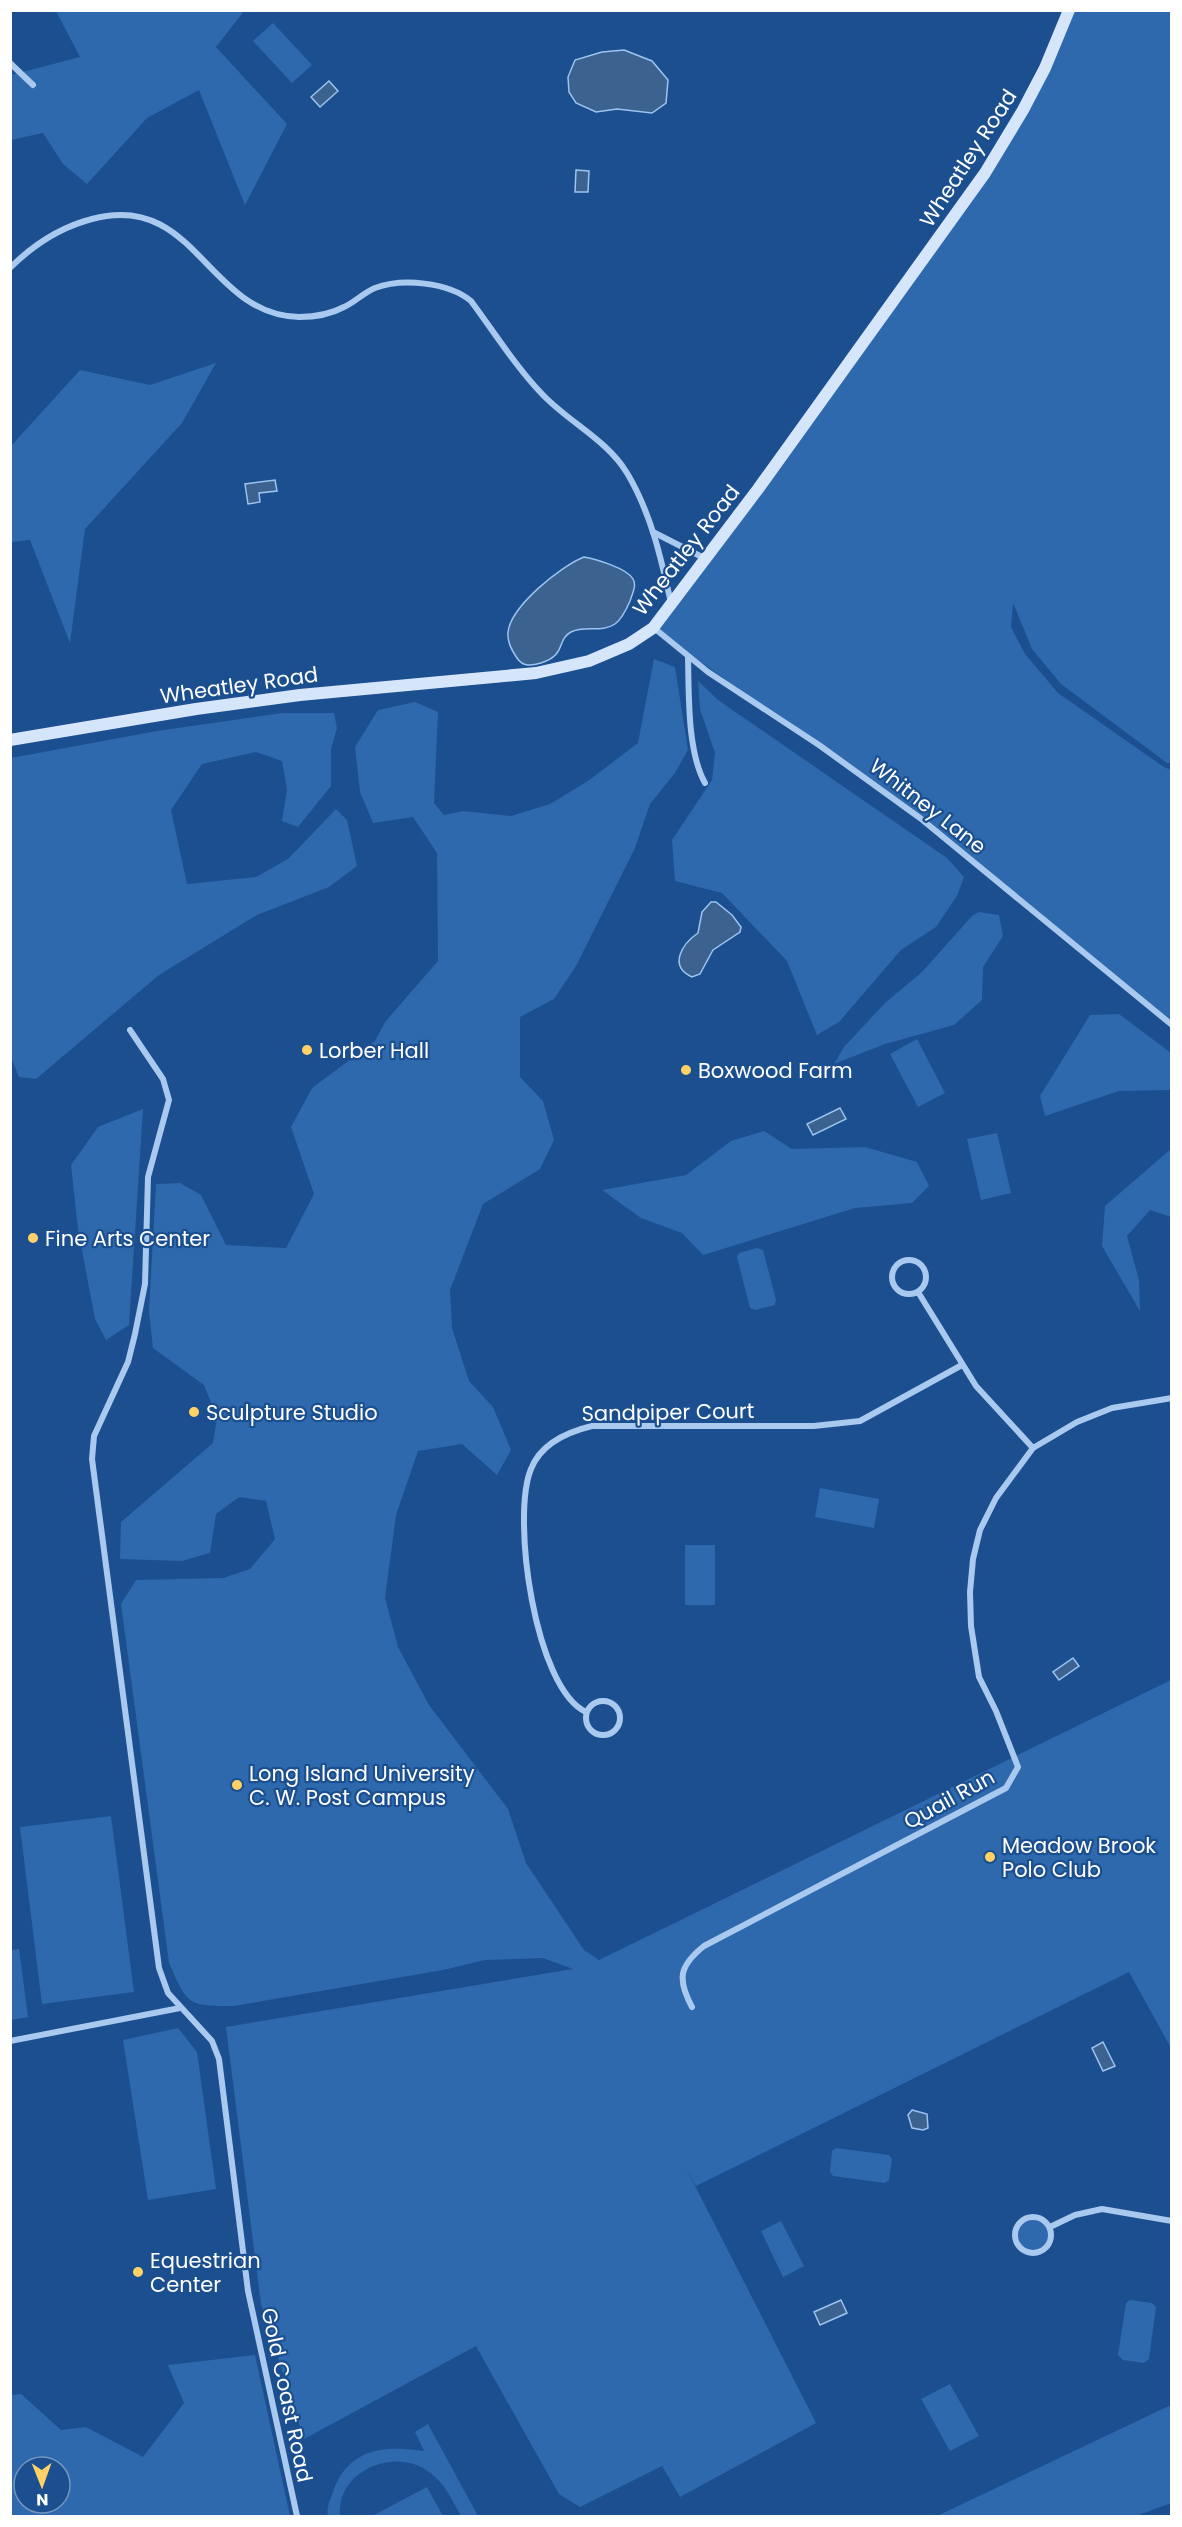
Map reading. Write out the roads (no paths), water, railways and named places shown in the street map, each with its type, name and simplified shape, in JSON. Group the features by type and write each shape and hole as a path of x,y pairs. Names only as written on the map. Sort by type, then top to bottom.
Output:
{"main road":[{"name":"Wheatley Road","path":"10,740 196,709 300,695 537,673 589,661 629,644 653,628 706,559 985,173 1045,68 1069,10"}],"street":[{"path":"10,63 33,85"},
{"path":"10,268 56,233 74,225 97,218 132,215 144,217 164,226 182,238 239,295 274,312 298,317 319,315 343,308 375,288 398,284 443,285 461,293 471,301 542,394 602,444 626,470 642,499 672,605"},
{"path":"653,532 706,559"},
{"name":"Whitney Lane","path":"653,628 688,657 845,763 920,818 1172,1025"},
{"path":"688,657 691,724 700,774 705,783"},
{"name":"Gold Coast Road","path":"130,1030 163,1079 169,1100 148,1177 145,1284 135,1334 128,1362 94,1436 92,1459 159,1968 168,1993 212,2041 219,2059 248,2291 297,2517"},
{"path":"902,1260 914,1260 923,1266 927,1277 918,1292 912,1294 901,1292 893,1284 892,1273 902,1260"},
{"path":"918,1292 976,1386 1033,1448"},
{"name":"Sandpiper Court","path":"586,1712 575,1707 564,1691 536,1628 530,1597 525,1542 524,1489 531,1467 546,1447 572,1430 592,1426 849,1424 883,1410 962,1365"},
{"name":"Quail Run","path":"692,2007 682,1983 684,1966 689,1958 704,1946 1006,1788 1018,1767 980,1677 971,1626 970,1592 973,1559 980,1530 996,1498 1033,1448 1077,1422 1112,1408 1172,1398"},
{"name":"Sandpiper Court","path":"611,1702 619,1711 620,1723 609,1734 597,1735 588,1728 586,1712 594,1703 611,1702"},
{"path":"10,2041 180,2008"},
{"path":"1050,2227 1075,2215 1102,2209 1172,2221"},
{"path":"1029,2217 1041,2218 1050,2227 1049,2244 1041,2251 1035,2253 1024,2251 1017,2242 1016,2230 1023,2220 1029,2217"}],"place":[{"name":"Lorber Hall","path":"307,1050"},
{"name":"Boxwood Farm","path":"686,1070"},
{"name":"Fine Arts Center","path":"33,1238"},
{"name":"Sculpture Studio","path":"194,1412"},
{"name":"Long Island University C. W. Post Campus","path":"237,1785"},
{"name":"Meadow Brook Polo Club","path":"990,1857"},
{"name":"Equestrian Center","path":"138,2272"}]}
